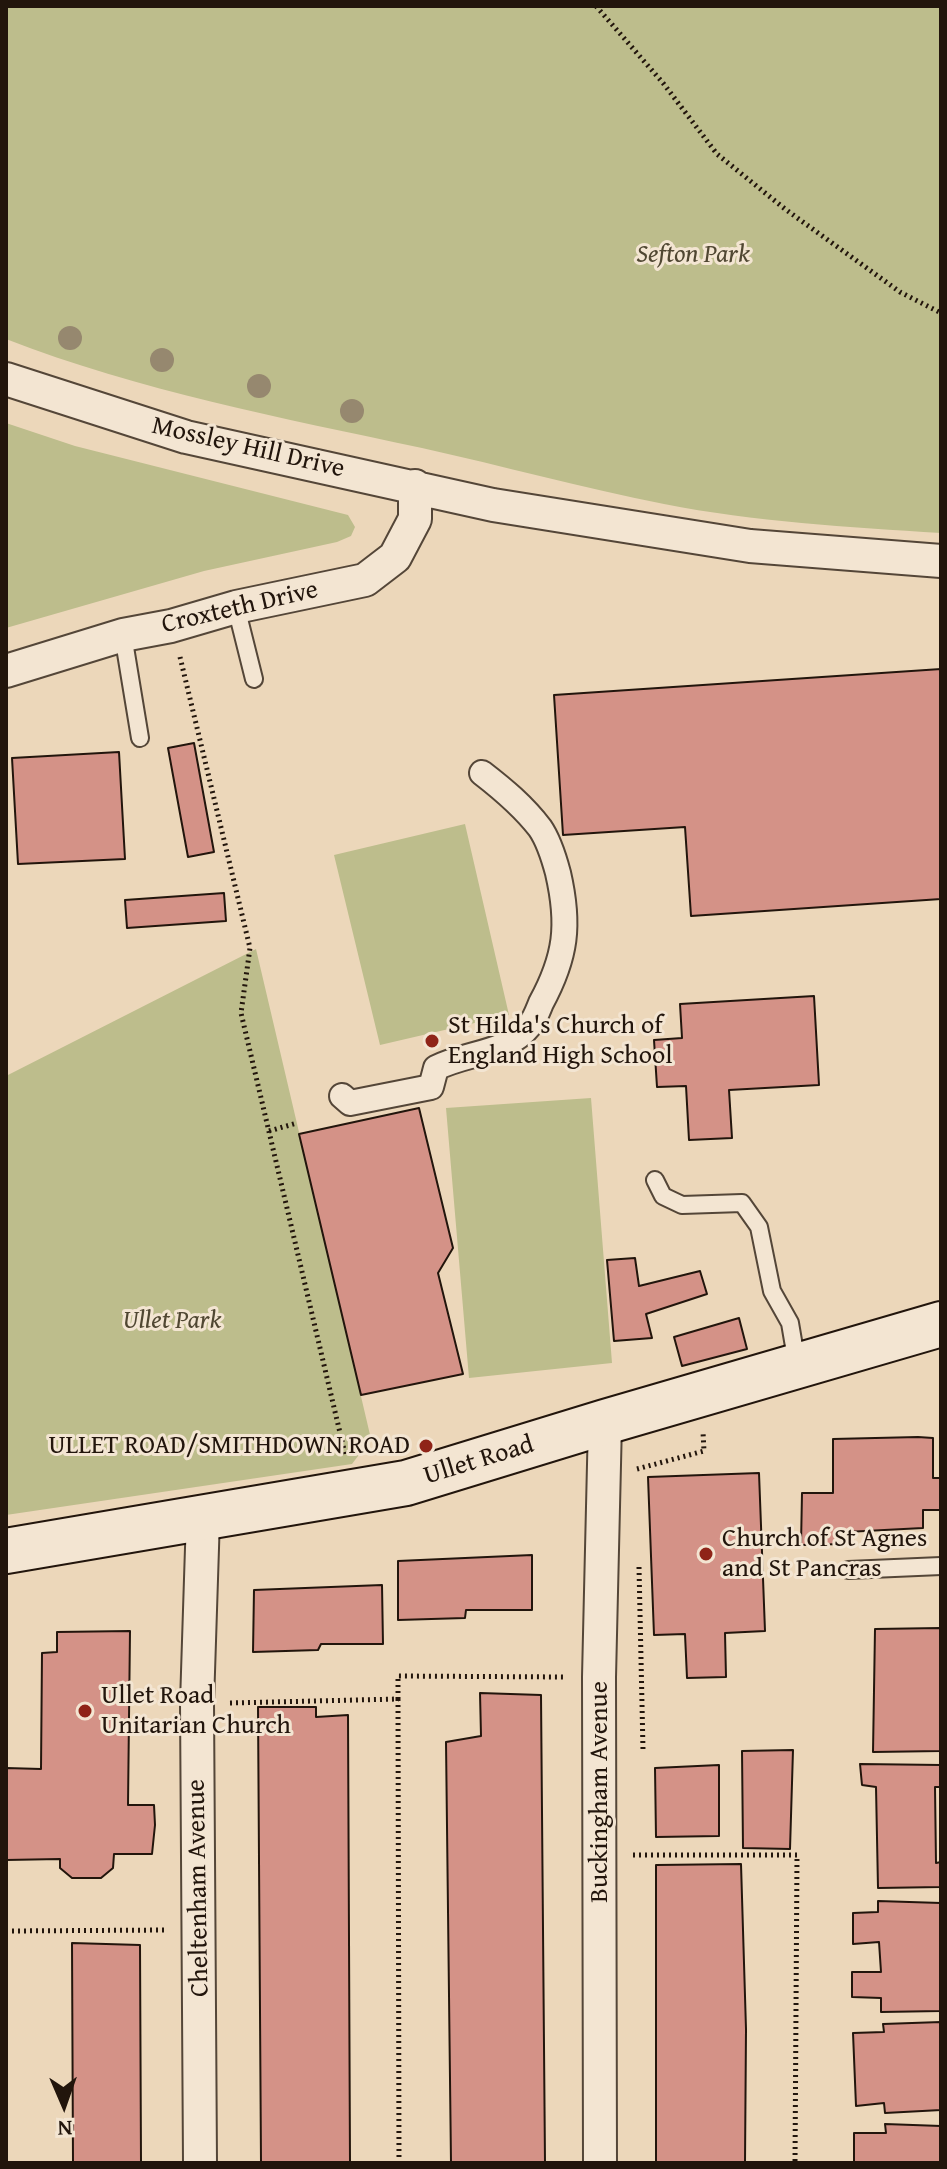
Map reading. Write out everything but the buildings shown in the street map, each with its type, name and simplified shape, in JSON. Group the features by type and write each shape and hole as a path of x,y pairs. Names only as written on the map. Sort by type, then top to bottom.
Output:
{"main road":[{"name":"Ullet Road","path":"6,1551 406,1483 941,1324"}],"street":[{"name":"Mossley Hill Drive","path":"6,379 186,437 493,505 750,546 941,561"},
{"name":"Croxteth Drive","path":"6,671 123,635 365,580 395,557 402,544 415,519 415,486"},
{"path":"342,1096 344,1101 350,1103 431,1087 436,1068 487,1053 508,1043 529,1026 558,969 566,924 554,858 542,830 515,798 482,773"},
{"name":"Buckingham Avenue","path":"600,2163 599,1677 605,1422"},
{"name":"Cheltenham Avenue","path":"200,2163 197,1703 203,1517"}],"lane":[{"path":"236,607 254,679"},
{"path":"123,635 140,738"},
{"path":"655,1180 663,1196 682,1205 742,1203 759,1227 772,1291 790,1323 798,1366"},
{"path":"848,1570 941,1566"}],"path":[{"path":"596,6 663,83 717,154 785,209 900,292 941,313"},
{"path":"171,626 187,680 250,948 241,1013 354,1492"},
{"path":"269,1131 297,1123"},
{"path":"637,1483 637,1467 704,1451 703,1393"},
{"path":"639,1562 643,1750"},
{"path":"399,2163 398,1676 599,1677"},
{"path":"197,1703 398,1699"},
{"path":"600,1855 797,1855 795,2163"},
{"path":"6,1931 200,1930"}],"green space":[{"name":"Sefton Park","path":"6,6 941,6 941,533 767,520 634,498 212,402 108,374 6,339"},
{"path":"6,423 75,446 348,515 355,527 351,536 337,542 204,571 6,628"},
{"path":"465,824 509,1015 380,1045 334,855"},
{"name":"Ullet Park","path":"256,949 371,1439 352,1464 6,1515 6,1076"},
{"path":"591,1098 612,1363 469,1378 446,1108"}],"place":[{"name":"St Hilda's Church of England High School","path":"432,1041"},
{"name":"ULLET ROAD/SMITHDOWN ROAD","path":"426,1446"},
{"name":"Church of St Agnes and St Pancras","path":"706,1554"},
{"name":"Ullet Road Unitarian Church","path":"85,1711"}]}
